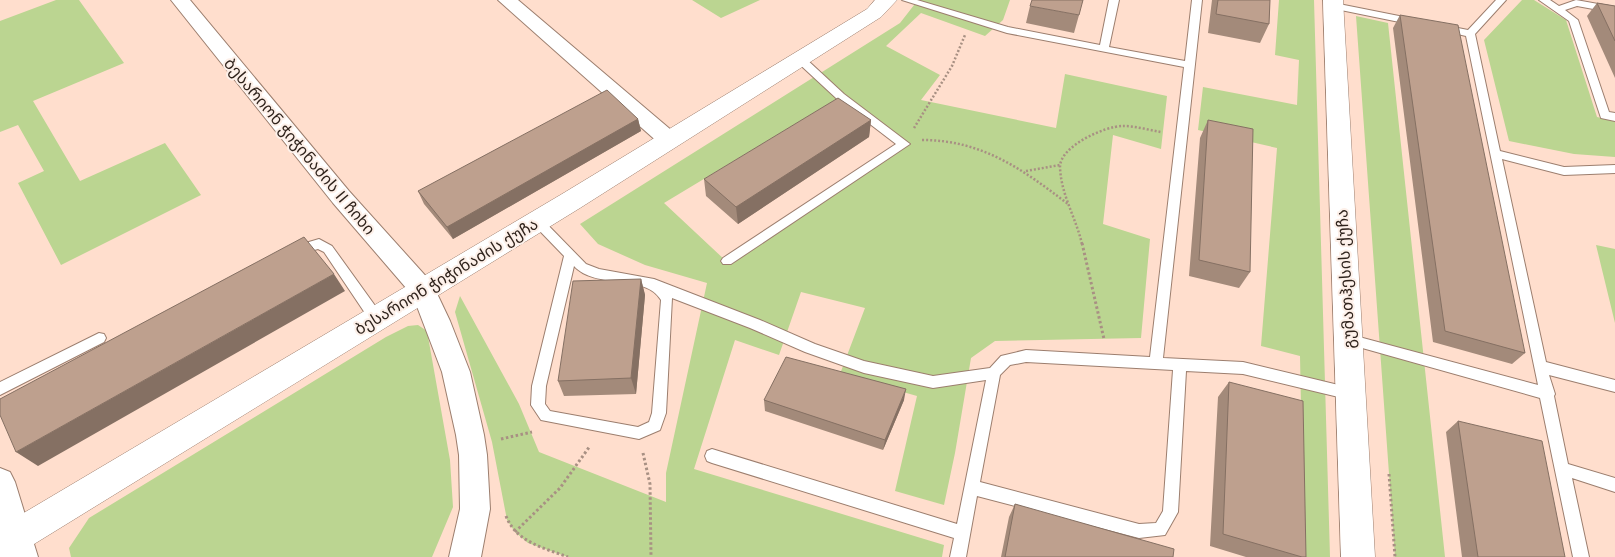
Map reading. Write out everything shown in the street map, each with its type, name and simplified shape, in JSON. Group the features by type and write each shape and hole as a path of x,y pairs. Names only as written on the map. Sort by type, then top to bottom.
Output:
{"street":[{"name":"ბესარიონ ჭიჭინაძის II ჩიხი","path":"180,0 341,197 423,290 456,372 470,435 473,455 474,509 465,557"},
{"path":"507,0 669,140"},
{"name":"ბესარიონ ჭიჭინაძის ქუჩა","path":"13,546 376,318 874,13 887,0"},
{"name":"გუმათჰესის ქუჩა","path":"1334,3 1358,557"},
{"path":"0,482 13,546"}],"lane":[{"path":"907,0 1032,36 1189,65"},
{"path":"1104,49 1114,0"},
{"path":"1156,363 1197,0"},
{"path":"1470,34 1501,0"},
{"path":"1544,0 1573,20 1605,115 1615,117"},
{"path":"1334,3 1470,34"},
{"path":"1558,10 1576,3 1615,10"},
{"path":"1470,34 1548,394 1561,468 1581,557"},
{"path":"727,261 904,144 840,96 800,59"},
{"path":"1496,154 1564,171 1615,169"},
{"path":"537,221 582,267 597,274 650,283 755,324 810,348 864,367 933,382 994,373"},
{"path":"285,256 302,247 320,244 328,249 376,318"},
{"path":"570,255 539,386 538,405 546,416 638,433 655,426 660,413 668,300 660,288"},
{"path":"0,389 100,338"},
{"path":"1348,339 1548,394"},
{"path":"958,557 994,373 1006,360 1026,356 1243,368 1350,394"},
{"path":"971,488 1139,531 1160,530 1170,512 1180,365"},
{"path":"1542,367 1615,386"},
{"path":"712,456 962,532"},
{"path":"1561,468 1615,485"}],"path":[{"path":"904,144 952,66 972,19"},
{"path":"1109,361 1078,225 1065,198 1060,165 1068,150 1094,133 1122,126 1181,136"},
{"path":"904,144 939,138 979,148 1026,171 1068,205"},
{"path":"1026,171 1060,165"},
{"path":"515,532 560,488 576,468 603,426"},
{"path":"499,440 539,430"},
{"path":"638,433 650,484 651,557"},
{"path":"505,510 507,520 515,532 528,543 568,557"}],"green space":[{"path":"56,0 79,0 124,63 33,101 80,181 165,143 201,195 61,265 18,183 44,171 18,125 0,132 0,21"},
{"path":"692,0 760,0 721,18"},
{"path":"918,0 1010,0 1003,20 985,36 921,13 886,46 940,75 921,100 1056,128 1065,74 1167,96 1161,149 1113,135 1103,224 1150,239 1141,338 995,341 971,358 944,505 895,491 917,396 840,374 865,308 801,292 779,355 735,340 694,469 944,545 942,557 568,557 528,543 515,532 507,520 492,442 455,312 460,296 519,404 539,452 666,502 666,473 707,283 645,265 598,244 580,224 900,23","holes":["840,97 904,144 726,261 664,203"]},
{"path":"1279,0 1314,0 1330,557 1304,557 1300,356 1261,346 1277,148 1198,130 1203,87 1297,105 1299,60 1275,55"},
{"path":"1522,0 1534,0 1566,20 1597,117 1615,121 1615,157 1574,154 1509,141 1484,40"},
{"path":"1356,16 1388,23 1445,557 1395,557"},
{"path":"1596,245 1615,249 1615,323"},
{"path":"418,325 427,331 450,460 453,507 432,557 71,557 69,548 89,518 386,337 408,326"}],"building":[{"path":"1032,0 1083,0 1079,15 1030,6"},
{"path":"1218,0 1270,0 1269,24 1216,14"},
{"path":"1597,3 1615,6 1615,41"},
{"path":"1400,15 1458,25 1525,353 1445,331"},
{"path":"607,90 638,119 447,227 418,191"},
{"path":"838,98 871,120 736,207 704,179"},
{"path":"1208,120 1253,129 1250,272 1199,260"},
{"path":"304,237 334,274 16,452 0,415 0,399"},
{"path":"641,279 631,378 558,381 573,281"},
{"path":"786,357 906,389 885,440 764,400"},
{"path":"1229,382 1303,401 1306,557 1223,534"},
{"path":"1458,421 1542,441 1565,557 1478,557"},
{"path":"1015,504 1174,549 1173,557 1005,557"}]}
